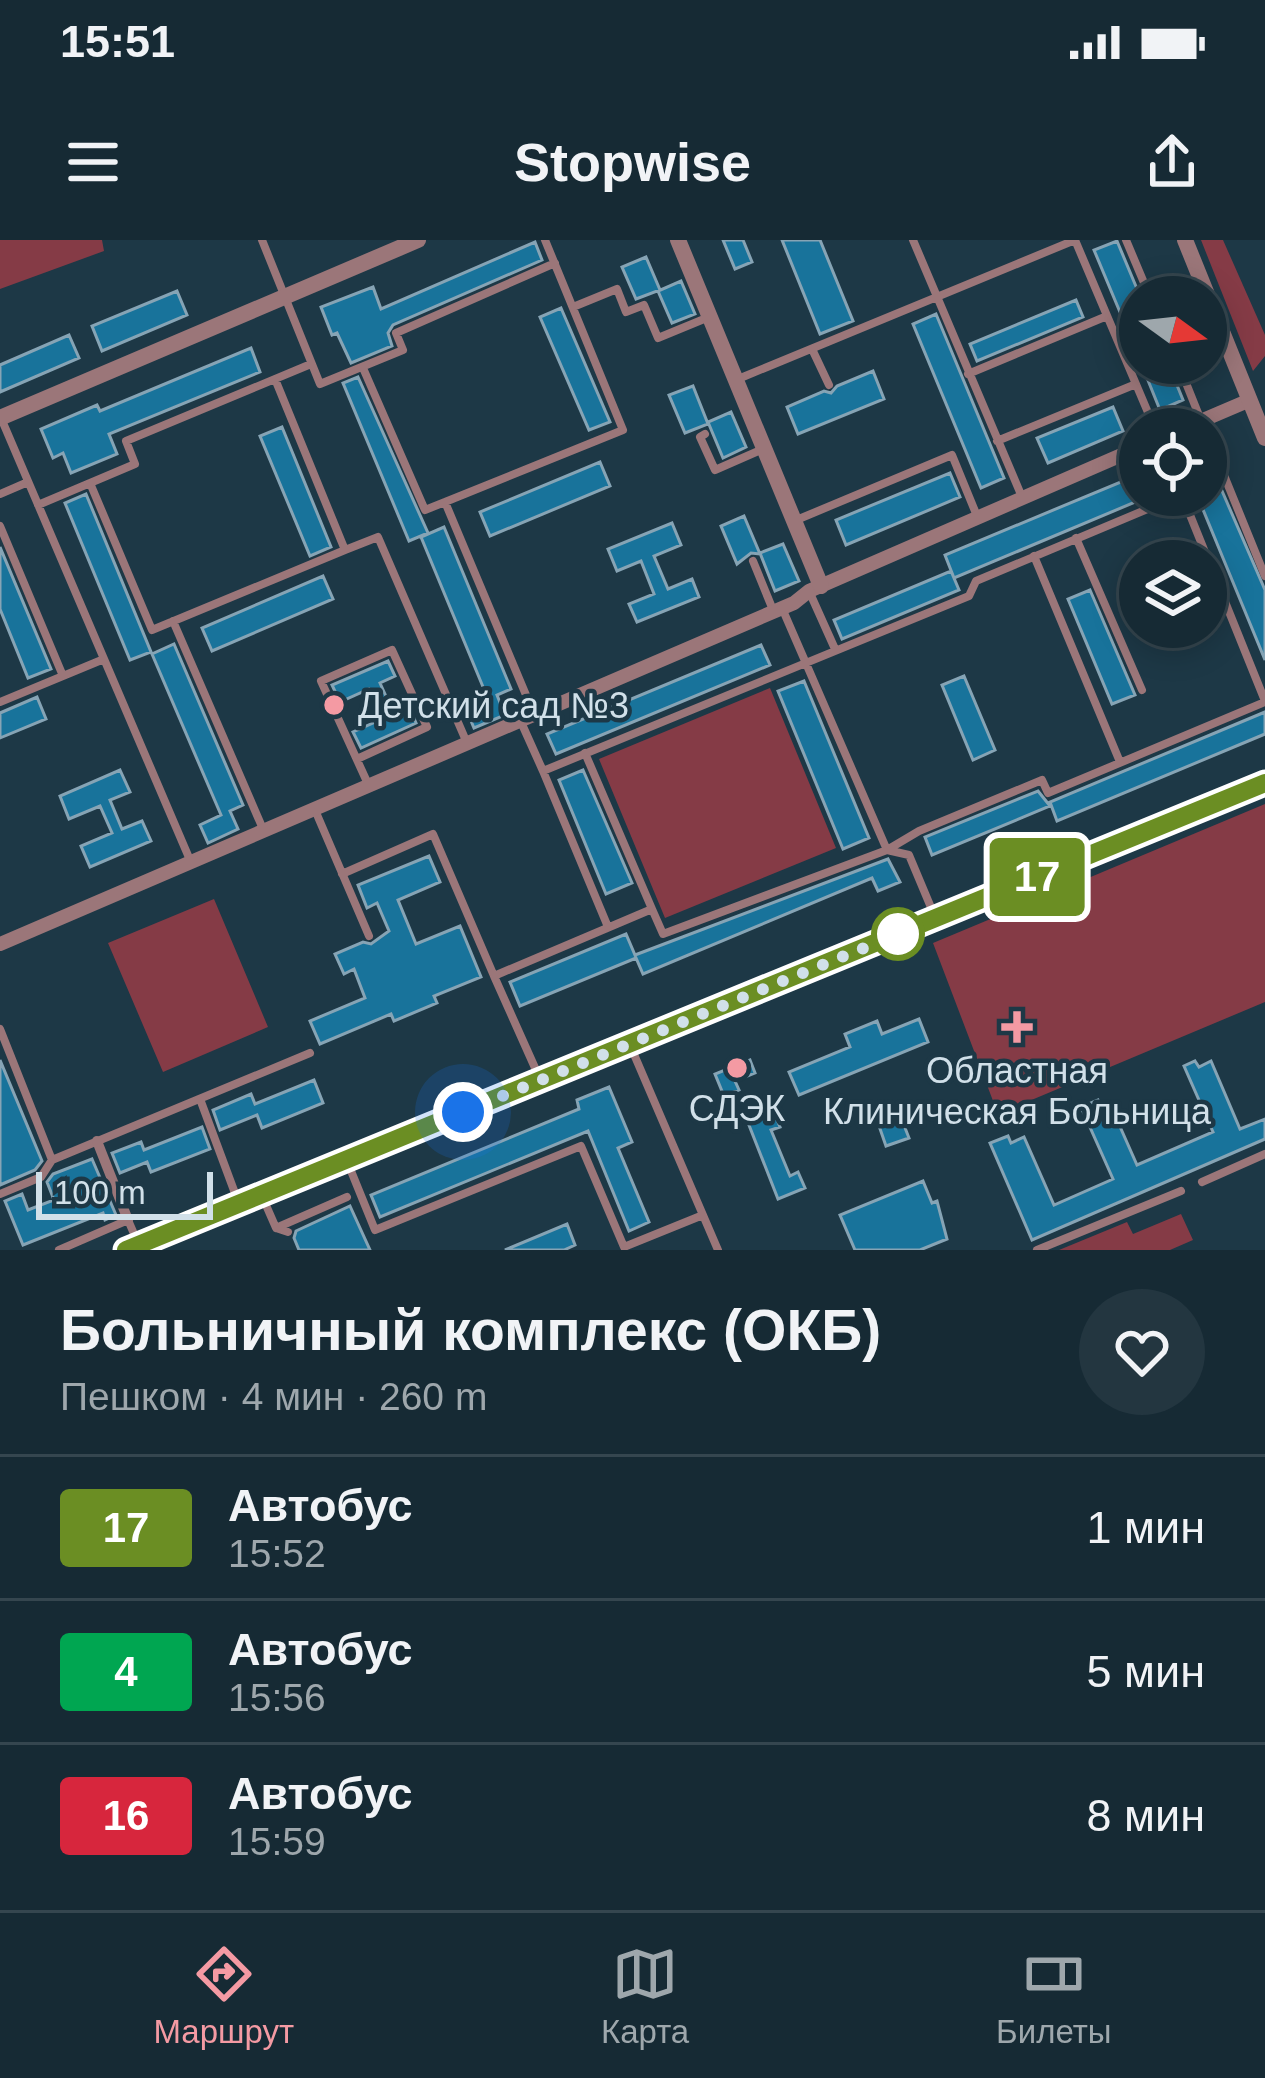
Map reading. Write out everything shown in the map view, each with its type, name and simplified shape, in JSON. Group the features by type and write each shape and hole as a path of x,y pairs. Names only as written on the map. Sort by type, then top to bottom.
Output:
{"main road":[{"path":"132,1248 1265,783"}],"street":[{"path":"0,418 418,240"},
{"path":"678,240 794,521 815,588"},
{"path":"1185,240 1265,438"},
{"path":"1227,411 1248,396"},
{"path":"0,944 1119,456"},
{"path":"97,1142 128,1220"}],"lane":[{"path":"262,240 320,384 403,350 396,333 555,263"},
{"path":"363,368 424,510 623,430 545,240"},
{"path":"914,240 1023,498"},
{"path":"1033,240 1040,254"},
{"path":"736,380 1075,240 1119,344"},
{"path":"1126,240 1141,276"},
{"path":"573,307 617,289 626,312 644,305 658,338 710,317"},
{"path":"968,374 1107,316"},
{"path":"812,348 829,386"},
{"path":"38,505 135,464 126,441 311,364"},
{"path":"275,379 345,550"},
{"path":"997,441 1136,384 1146,408"},
{"path":"1248,396 1265,385"},
{"path":"0,418 191,862"},
{"path":"700,437 715,470 764,448"},
{"path":"794,521 952,455 978,518"},
{"path":"0,494 28,482"},
{"path":"90,483 152,630 378,538 467,743"},
{"path":"1227,483 1265,576"},
{"path":"446,502 543,771 608,927"},
{"path":"543,771 969,596 976,581 1130,516"},
{"path":"585,753 663,934 887,850 919,831 1042,780 1048,793 1265,701 1190,516"},
{"path":"0,526 63,676"},
{"path":"1076,538 1142,690"},
{"path":"1034,556 1120,763"},
{"path":"753,562 784,603 887,850"},
{"path":"815,588 835,650"},
{"path":"173,621 263,831"},
{"path":"357,759 427,728 392,650 321,681 357,759 369,785"},
{"path":"0,702 104,659"},
{"path":"314,808 369,935"},
{"path":"342,874 433,834 541,1080"},
{"path":"887,850 909,855 936,918"},
{"path":"494,976 652,910"},
{"path":"0,1029 52,1160"},
{"path":"630,1043 718,1250"},
{"path":"0,1194 41,1177 52,1160 310,1052"},
{"path":"200,1099 239,1204"},
{"path":"347,1160 375,1230 581,1146 620,1248 703,1215"},
{"path":"1202,1182 1265,1155"},
{"path":"1037,1250 1181,1191"},
{"path":"261,1195 276,1228 288,1232"},
{"path":"276,1228 346,1197"},
{"path":"58,1250 128,1220 132,1248"}],"shaded area":[{"path":"0,240 102,240 104,251 0,289"},
{"path":"1201,240 1223,240 1265,335 1265,356 1253,371 1227,306 1227,276 1215,276"},
{"path":"770,688 836,848 665,918 599,759"},
{"path":"1265,804 1265,1002 998,1114 933,943"},
{"path":"214,899 268,1027 163,1072 108,943"},
{"path":"1181,1214 1193,1240 1170,1250 1059,1250 1127,1222 1133,1234"}],"building":[{"path":"723,240 743,240 752,262 735,269"},
{"path":"782,240 820,240 853,321 820,334"},
{"path":"1117,241 1132,276 1119,276 1119,310 1094,250"},
{"path":"535,242 542,260 393,325 388,333 392,346 351,363 321,307 373,287 381,309"},
{"path":"646,257 660,290 636,299 622,267"},
{"path":"681,281 695,314 672,323 658,291"},
{"path":"177,291 187,315 102,351 92,326"},
{"path":"1076,300 1083,317 977,361 970,344"},
{"path":"561,308 610,422 589,430 540,317"},
{"path":"936,314 1004,478 981,488 913,324"},
{"path":"69,335 79,358 0,392 0,365"},
{"path":"251,348 260,372 109,434 117,454 71,473 63,453 53,458 41,429 97,405 100,411"},
{"path":"873,371 884,399 798,434 787,407 824,391 831,393"},
{"path":"358,377 428,533 409,541 343,383"},
{"path":"1149,384 1177,384 1183,400 1159,408"},
{"path":"693,386 708,424 685,433 669,395"},
{"path":"1113,407 1119,421 1119,433 1048,463 1037,438"},
{"path":"731,412 746,447 723,458 708,422"},
{"path":"282,427 331,547 310,556 260,436"},
{"path":"600,462 610,486 490,536 480,512"},
{"path":"950,473 960,497 846,545 836,520"},
{"path":"1119,483 1119,509 954,578 945,555"},
{"path":"86,494 151,652 130,660 65,503"},
{"path":"1227,502 1265,590 1265,660 1227,568 1227,540 1216,540 1206,516 1227,516"},
{"path":"744,516 760,554 751,553 737,564 721,526"},
{"path":"672,523 681,545 654,556 668,589 692,579 699,597 637,622 629,604 654,594 641,561 617,571 608,549"},
{"path":"444,527 511,689 497,695 505,715 474,728 466,709 488,699 421,537"},
{"path":"783,544 799,581 775,591 760,553"},
{"path":"0,547 51,669 28,678 0,609"},
{"path":"951,571 959,590 842,639 834,620"},
{"path":"323,576 333,599 212,651 202,628"},
{"path":"1090,590 1135,695 1112,704 1068,599"},
{"path":"174,644 243,805 230,811 238,829 208,843 200,825 221,815 152,654"},
{"path":"761,645 770,665 556,754 547,734"},
{"name":"Детский сад №3","path":"388,661 395,676 380,683 394,714 409,707 416,723 361,748 353,732 382,719 369,689 340,702 332,685"},
{"path":"964,676 995,750 973,760 942,685"},
{"path":"804,681 869,838 843,849 778,691"},
{"path":"37,697 46,719 0,738 0,713"},
{"path":"1265,712 1265,734 1057,821 1050,802"},
{"path":"120,770 130,792 110,800 122,829 142,821 151,841 90,867 81,846 112,833 100,806 69,819 60,796"},
{"path":"583,770 632,883 606,894 559,780"},
{"path":"1038,791 1050,806 932,855 925,837"},
{"path":"429,856 440,882 398,900 416,944 460,926 481,977 434,996 437,1003 394,1021 391,1014 320,1044 310,1021 365,998 354,969 344,974 335,954 363,942 371,944 389,931 377,903 367,908 358,885"},
{"path":"888,859 900,882 878,891 872,878 643,974 636,958 520,1006 510,982 626,934 635,955"},
{"path":"919,1019 928,1042 799,1095 789,1072 850,1047 845,1034 877,1021 882,1034"},
{"path":"0,1060 42,1161 35,1170 0,1185"},
{"path":"750,1060 755,1073 735,1081 739,1090 724,1096 715,1074"},
{"path":"1195,1061 1199,1067 1211,1061 1240,1129 1265,1119 1265,1139 1032,1240 990,1143 1008,1136 1011,1143 1024,1137 1054,1205 1113,1179 1081,1107 1098,1100 1101,1107 1110,1104 1137,1165 1213,1132 1184,1066"},
{"path":"314,1080 323,1103 262,1128 257,1115 220,1130 213,1110 251,1094 255,1104"},
{"path":"609,1087 632,1142 618,1148 649,1222 629,1231 588,1131 380,1217 371,1195 579,1109 577,1100"},
{"path":"773,1110 780,1127 771,1130 790,1176 798,1172 805,1188 778,1199 747,1120"},
{"path":"900,1115 909,1138 886,1146 878,1123"},
{"path":"202,1127 210,1149 151,1172 147,1162 120,1173 112,1153 141,1142 144,1150"},
{"path":"92,1159 116,1215 105,1220 103,1213 23,1245 5,1201 22,1194 28,1210 54,1200 47,1182 53,1174"},
{"path":"923,1181 932,1203 937,1201 947,1239 920,1250 855,1250 840,1215"},
{"path":"350,1206 370,1250 299,1250 296,1231"},
{"path":"567,1224 575,1245 564,1250 505,1250"}],"bus line":[{"name":"17","path":"126,1250 1265,783"}],"place":[{"name":"Детский сад №3","path":"334,705"},
{"name":"Областная Клиническая Больница","path":"1017,1027"},
{"name":"СДЭК","path":"737,1068"}],"route":[{"path":"463,1112 898,934"}]}
